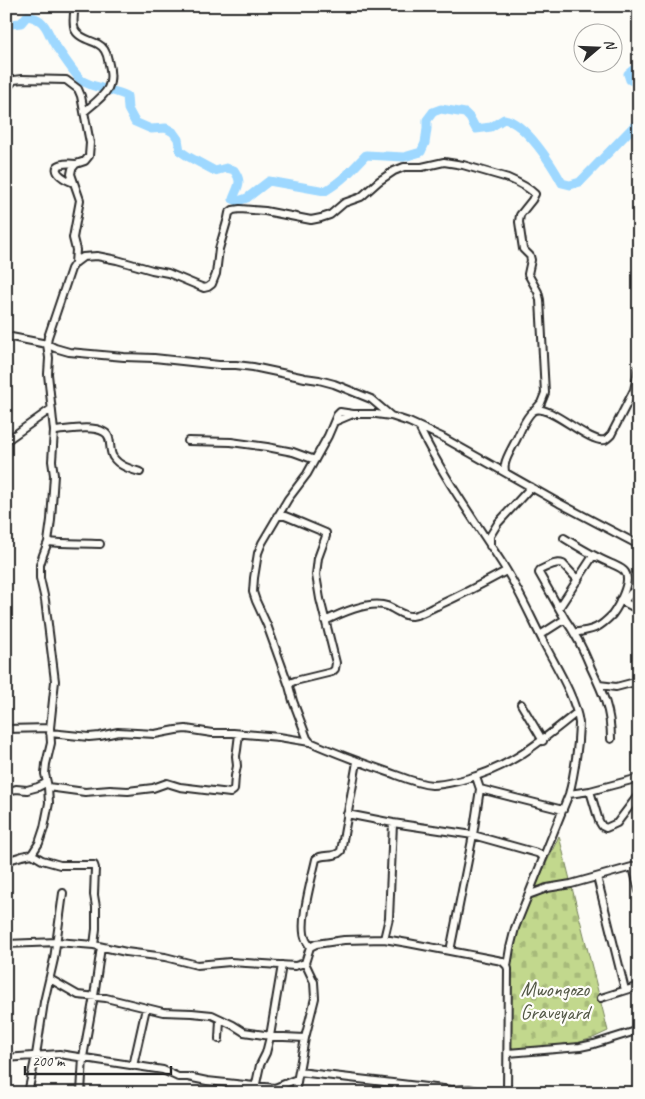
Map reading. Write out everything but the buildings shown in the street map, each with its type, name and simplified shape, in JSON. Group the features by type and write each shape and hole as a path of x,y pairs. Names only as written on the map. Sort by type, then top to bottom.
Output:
{"street":[{"path":"75,6 74,29 82,37 102,47 107,55 111,70 108,90 84,112"},
{"path":"6,88 14,80 22,79 66,80 78,89 90,143 89,156 85,161 76,164 62,164 57,168 61,177 74,183"},
{"path":"32,854 44,828 49,803 45,774 51,743 50,730 55,681 45,600 40,578 51,520 54,475 52,461 54,431 47,344 71,269 75,263 83,257 97,256 168,273 204,288 212,284 216,274 219,250 228,218 234,210 265,211 315,220 327,217 344,203 361,197 394,171 404,167 422,167 444,162 463,165 515,181 535,194 520,215 519,222 523,249 530,256 531,260 528,274 538,292 540,300 545,393 542,403 524,423 505,464 506,472"},
{"path":"75,263 76,250 73,238 80,200 71,174 76,164"},
{"path":"6,201 7,193"},
{"path":"6,336 47,344 69,352 236,365 319,380 371,399 391,416"},
{"path":"535,410 543,410 550,413 584,434 603,441 611,436 631,396 639,366"},
{"path":"6,441 51,409"},
{"path":"310,742 293,701 290,686 266,621 256,602 254,592 256,564 262,543 277,516 315,460 334,422 354,414 376,414 391,416 409,422 442,437 639,545"},
{"path":"419,427 426,442 516,587 572,700 579,728 574,777 569,794 515,928 510,948 508,966 507,1093"},
{"path":"54,431 95,429 105,432 108,435 113,457 120,465 140,472"},
{"path":"188,441 232,442 293,452 315,460"},
{"path":"496,467 505,464"},
{"path":"490,546 490,536 498,524 531,487"},
{"path":"277,516 290,518 326,533 318,558 316,575 325,622 336,663 335,669 332,672 295,681 290,686"},
{"path":"564,538 593,556 626,572 626,587 622,601"},
{"path":"48,542 100,544"},
{"path":"559,608 593,556"},
{"path":"578,580 561,563 540,570 539,573 581,645 599,685 607,705 611,725 611,739"},
{"path":"325,622 335,616 372,604 386,606 411,616 449,600 506,570"},
{"path":"574,633 590,630 598,626 611,615 622,601 632,593 639,591"},
{"path":"622,601 639,610"},
{"path":"540,635 565,619"},
{"path":"581,645 590,630"},
{"path":"599,685 616,687 639,681"},
{"path":"521,704 543,740"},
{"path":"6,729 50,730 89,737 118,732 155,734 176,730 279,737 310,742 357,762 410,780 434,785 476,777 504,765 521,756 576,713"},
{"path":"6,792 16,789 27,790 47,785 86,792 128,791 154,788 167,783 180,787 230,793 234,790 239,734"},
{"path":"310,947 303,931 316,860 322,856 338,854 341,851 357,762"},
{"path":"450,951 480,789 476,777"},
{"path":"569,794 590,791 639,778"},
{"path":"480,789 563,810"},
{"path":"590,791 599,820 602,826 606,828 617,823 639,794"},
{"path":"348,814 393,823 473,834 543,856"},
{"path":"384,940 389,918 393,823"},
{"path":"6,861 32,854 42,860 60,865 94,865 95,868 94,895 97,946 94,996 83,1057 81,1093"},
{"path":"528,895 547,888 571,884 636,866 639,891"},
{"path":"597,877 625,990"},
{"path":"28,1093 57,942 63,893"},
{"path":"294,1093 315,998 314,982 305,963 310,947 316,944 344,940 384,940 502,961 508,966"},
{"path":"6,944 57,942 97,946 197,965 230,962 295,966 305,963"},
{"path":"255,1089 260,1065 271,1036 282,965"},
{"path":"50,979 78,995 94,996 163,1012 212,1016 244,1032 305,1038"},
{"path":"601,998 639,986"},
{"path":"133,1066 146,1008"},
{"path":"219,1039 220,1019"},
{"path":"508,1053 580,1047 639,1030"},
{"path":"6,1058 58,1054 83,1057 163,1070 178,1077 276,1091 298,1075 434,1090 469,1089 501,1093"},
{"path":"628,1093 639,1089"}],"green space":[{"name":"Mwongozo Graveyard","path":"559,836 608,1031 570,1045 517,1050 510,1048 511,973 515,937 524,911"}],"waterway":[{"path":"6,22 11,24 21,23 27,16 39,20 45,26 55,45 80,79 89,84 127,96 128,109 135,122 151,129 166,128 173,132 178,139 180,151 215,171 226,168 234,170 239,181 233,199 238,201 247,198 269,181 325,191 342,179 366,155 404,157 421,152 425,143 427,120 433,112 441,109 465,113 476,129 491,127 504,119 512,122 521,128 538,146 562,183 570,185 580,182 639,121"},
{"path":"639,69 634,69 628,74 630,80 639,84"}]}
